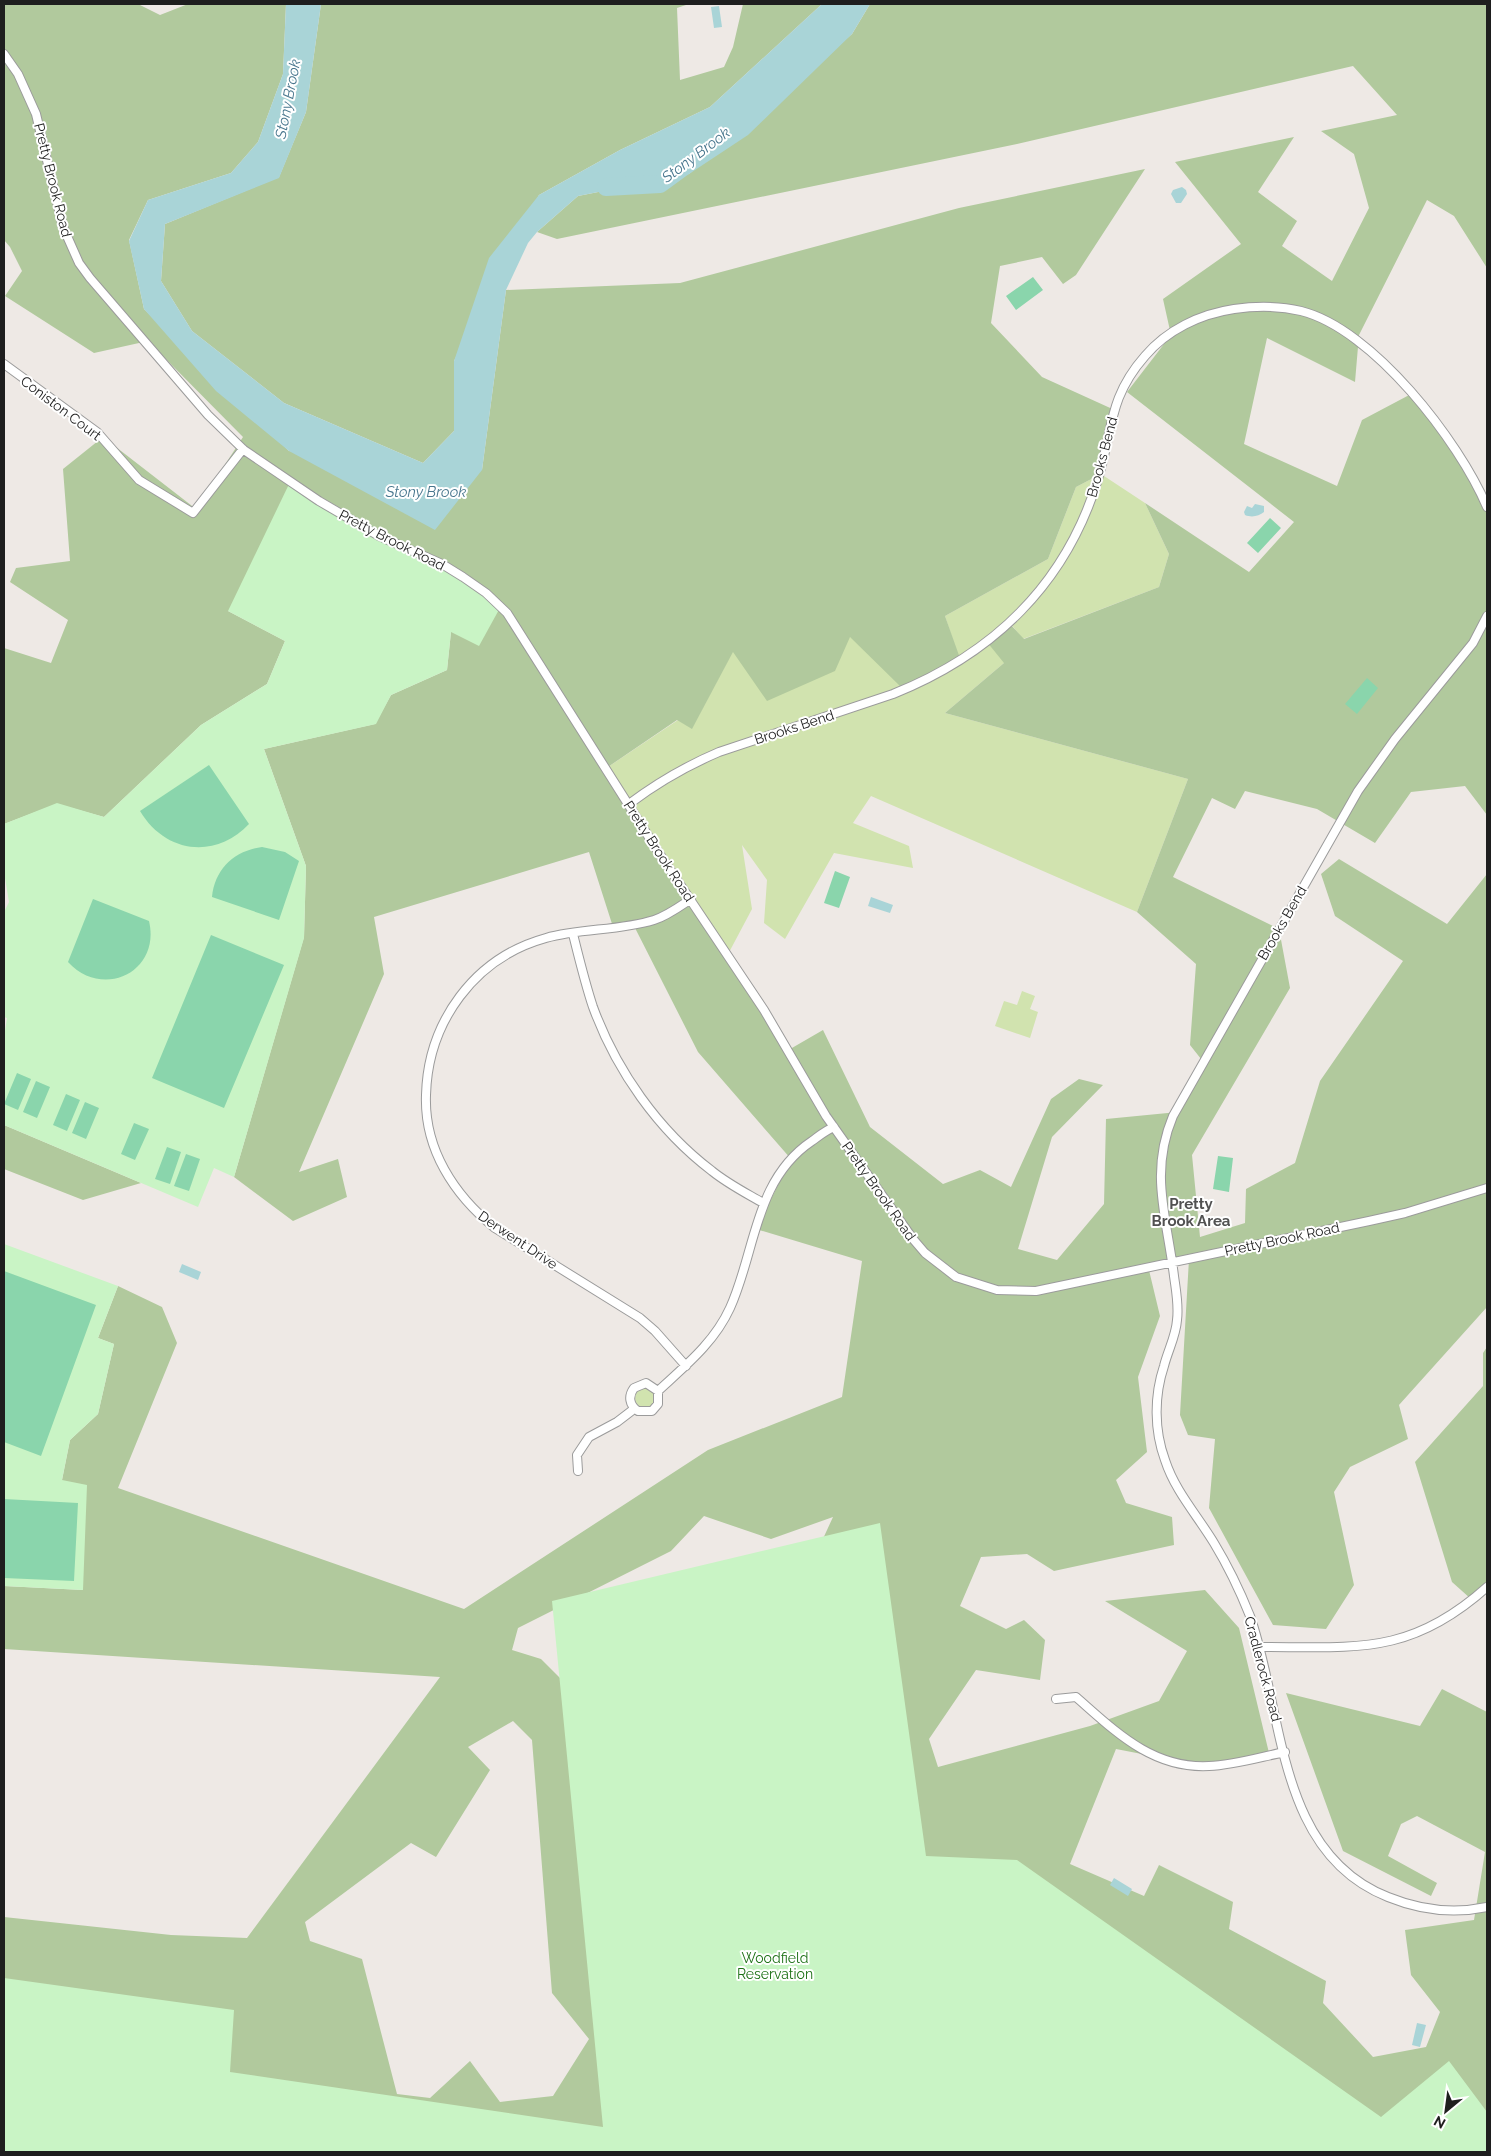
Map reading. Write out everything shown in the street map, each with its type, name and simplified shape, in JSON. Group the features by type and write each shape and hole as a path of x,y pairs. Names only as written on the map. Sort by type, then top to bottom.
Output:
{"street":[{"name":"Pretty Brook Road","path":"4,54 18,74 36,114 63,227 79,262 90,278 208,414 243,448 345,518 442,564 462,576 507,613 690,900 764,1010 834,1127 913,1239 925,1253 956,1277 997,1290 1027,1291 1370,1221 1487,1188"},
{"name":"Brooks Bend","path":"629,804 660,782 694,763 719,752 919,684 964,659 988,642 1009,624 1049,580 1077,532 1098,479 1115,405 1135,367 1160,341 1174,330 1207,315 1242,308 1284,308 1301,311 1321,319 1355,337 1385,365 1431,418 1464,462 1487,507"},
{"name":"Coniston Court","path":"4,364 97,432 139,480 193,513 243,448"},
{"name":"Brooks Bend","path":"1172,1262 1160,1181 1160,1164 1162,1148 1173,1116 1358,791 1395,739 1473,643 1487,616"},
{"name":"Derwent Drive","path":"686,1366 655,1331 640,1318 494,1228 479,1215 453,1185 437,1155 431,1136 426,1100 429,1061 438,1032 452,1006 477,976 509,952 546,938 656,920 690,900"},
{"path":"573,934 594,1008 606,1038 635,1089 672,1135 695,1157 734,1186 763,1203"},
{"path":"658,1390 686,1366 706,1345 729,1310 738,1289 763,1203 776,1178 789,1161 804,1147 834,1127"},
{"name":"Cradlerock Road","path":"1172,1262 1178,1306 1177,1320 1175,1334 1159,1385 1157,1404 1159,1440 1164,1459 1175,1484 1213,1542 1239,1590 1259,1647 1295,1793 1311,1830 1336,1862 1353,1877 1382,1895 1420,1908 1458,1911 1487,1907"},
{"path":"651,1384 658,1390 658,1404 652,1411 643,1412 634,1408 630,1396 637,1385 651,1384"},
{"path":"578,1471 577,1455 589,1437 617,1422 634,1408"},
{"path":"1259,1647 1364,1647 1385,1644 1425,1630 1447,1618 1487,1587"},
{"path":"1056,1699 1076,1697 1130,1743 1158,1758 1177,1764 1208,1766 1284,1752"}],"green space":[{"path":"4,4 138,4 160,15 188,4 286,4 283,74 258,142 231,173 148,200 129,240 144,309 289,451 482,470 506,290 680,283 959,208 1145,169 1076,275 1063,284 1042,257 1000,266 991,323 1042,377 1119,412 1101,474 1076,487 1048,559 945,616 961,661 903,689 850,637 835,671 767,701 733,652 692,729 677,720 602,771 726,958 785,1052 823,1030 870,1127 943,1184 980,1170 1011,1187 1051,1099 1079,1079 1103,1085 1052,1137 1018,1249 1057,1260 1104,1204 1106,1119 1178,1112 1205,1064 1190,1045 1196,964 1137,912 1188,779 945,713 1004,663 987,642 1009,623 1024,639 1159,587 1169,554 1145,503 1249,572 1294,522 1127,392 1171,335 1163,299 1241,244 1175,162 1294,137 1258,192 1297,221 1282,246 1332,281 1369,208 1354,154 1321,131 1397,115 1353,66 1017,144 557,239 537,232 578,196 689,174 852,34 870,4 1487,4 1487,268 1454,216 1427,200 1359,335 1355,382 1267,338 1244,444 1337,486 1362,420 1413,393 1487,505 1487,815 1465,786 1411,792 1375,843 1317,809 1245,791 1235,809 1212,798 1173,877 1279,929 1290,988 1192,1155 1200,1237 1245,1223 1246,1189 1295,1163 1320,1081 1403,961 1335,916 1321,874 1339,859 1447,924 1487,874 1487,1307 1399,1405 1408,1439 1350,1467 1334,1492 1354,1585 1326,1629 1273,1625 1209,1508 1215,1439 1188,1435 1180,1415 1189,1259 1148,1266 1160,1316 1138,1377 1147,1452 1116,1480 1126,1503 1172,1517 1174,1545 1054,1571 1027,1554 981,1557 960,1606 1006,1629 1024,1620 1045,1640 1040,1680 976,1670 929,1739 938,1767 1090,1726 1159,1701 1187,1651 1105,1601 1205,1590 1239,1628 1269,1753 1204,1766 1116,1749 1070,1864 1144,1896 1159,1865 1233,1902 1229,1929 1326,1981 1323,2003 1373,2057 1426,2047 1440,2012 1411,1975 1405,1930 1474,1920 1485,1852 1417,1816 1401,1824 1388,1856 1437,1883 1431,1896 1343,1851 1286,1693 1420,1726 1442,1689 1487,1712 1487,2152 4,2152 4,1917 171,1935 247,1938 440,1677 4,1649 4,1586 83,1590 62,1480 70,1440 98,1414 114,1344 98,1338 118,1286 162,1307 177,1343 118,1488 464,1609 708,1450 842,1397 862,1261 756,1229 791,1159 698,1052 633,924 613,927 589,852 374,917 384,974 299,1172 338,1159 347,1197 293,1221 234,1177 304,937 306,866 264,749 375,724 391,695 447,670 451,632 500,606 228,611 285,641 267,684 201,725 104,817 57,804 4,824 4,648 51,663 68,620 10,582 16,568 70,561 63,469 103,437 196,509 243,437 148,341 94,353 5,296 22,271 10,247 4,240","holes":["704,1516 771,1539 833,1517 798,1593 583,1701 541,1659 512,1650 518,1628 671,1551","513,1721 532,1740 552,1993 589,2039 553,2096 500,2102 470,2061 430,2098 397,2094 362,1959 310,1941 305,1922 411,1843 436,1857 490,1770 468,1747"]},
{"path":"321,4 689,4 677,8 680,80 724,67 733,47 743,4 822,4 710,107 620,150 539,195 454,361 454,431 423,463 284,403 192,331 161,281 165,224 279,177 306,112"},
{"path":"1033,277 1043,290 1016,310 1006,296"},
{"path":"1101,474 1145,503 1169,554 1159,587 1023,639 1010,623 1004,663 945,713 1188,779 1137,912 871,796 853,823 909,846 913,868 834,853 785,939 764,923 767,880 742,845 752,909 726,958 602,771 678,720 692,728 733,651 850,637 960,661 945,616 1048,559 1076,487"},
{"path":"291,480 487,591 501,606 479,646 451,632 447,670 391,695 376,724 264,749 306,866 304,938 234,1177 214,1168 198,1207 4,1125 4,1037 7,1018 4,1017 4,912 9,902 4,872 4,824 57,803 104,817 201,725 267,684 285,641 228,611"},
{"path":"1270,518 1281,528 1258,553 1247,543"},
{"path":"1367,678 1378,688 1357,714 1345,704"},
{"path":"209,765 249,824 236,836 206,847 191,847 163,836 150,825 140,811"},
{"path":"262,847 285,852 299,861 279,920 212,897 217,878 228,863 243,853"},
{"path":"835,871 850,877 839,908 824,903"},
{"path":"93,899 149,921 150,939 146,954 138,966 126,975 112,979 97,979 82,973 68,962"},
{"path":"211,935 284,965 224,1108 152,1078"},
{"path":"1022,991 1035,996 1030,1009 1038,1012 1030,1038 995,1026 1004,1001 1017,1005"},
{"path":"17,1073 31,1079 18,1110 4,1104"},
{"path":"36,1081 50,1087 37,1118 23,1112"},
{"path":"66,1094 80,1100 67,1131 53,1125"},
{"path":"85,1102 99,1108 86,1139 72,1133"},
{"path":"134,1123 149,1129 135,1160 121,1154"},
{"path":"4,1125 141,1183 83,1200 4,1169"},
{"path":"167,1147 181,1152 170,1184 155,1179"},
{"path":"186,1154 200,1159 189,1191 174,1186"},
{"path":"1218,1156 1233,1158 1229,1192 1213,1189"},
{"path":"4,1244 118,1286 98,1338 114,1344 98,1414 70,1440 62,1480 87,1485 83,1590 4,1586"},
{"path":"4,1271 96,1305 41,1456 4,1442"},
{"path":"1487,1347 1487,1581 1471,1599 1452,1582 1415,1462 1483,1386 1483,1353"},
{"path":"645,1388 652,1391 655,1398 652,1405 645,1408 638,1405 635,1398 638,1391"},
{"path":"4,1499 78,1503 74,1581 4,1578"},
{"name":"Woodfield Reservation","path":"880,1523 926,1856 1017,1860 1381,2117 1449,2061 1487,2112 1487,2152 4,2152 4,1978 234,2010 230,2072 603,2127 552,1601"}],"water":[{"name":"Stony Brook","path":"286,4 321,4 306,112 279,178 165,224 161,281 192,331 284,403 423,463 454,431 454,361 489,258 539,195 620,150 710,107 822,4 870,4 852,34 748,135 689,174 578,196 537,232 528,243 506,290 482,470 435,530 289,451 216,391 144,309 129,241 148,200 231,173 258,142 283,74"},
{"path":"719,6 722,27 714,28 711,7"},
{"path":"1182,187 1186,190 1187,194 1181,203 1176,203 1171,194 1173,190"},
{"path":"1255,504 1264,506 1264,512 1255,516 1245,515 1244,512 1247,506 1252,508"},
{"path":"871,897 893,905 890,913 868,906"},
{"path":"182,1264 201,1272 198,1280 179,1272"},
{"path":"1114,1878 1132,1889 1128,1896 1110,1885"},
{"path":"1417,2023 1426,2025 1420,2047 1412,2045"}],"waterway":[{"name":"Stony Brook","path":"606,187 660,184 686,165"}],"district":[{"name":"Pretty Brook Area","path":"1191,1212"}]}
